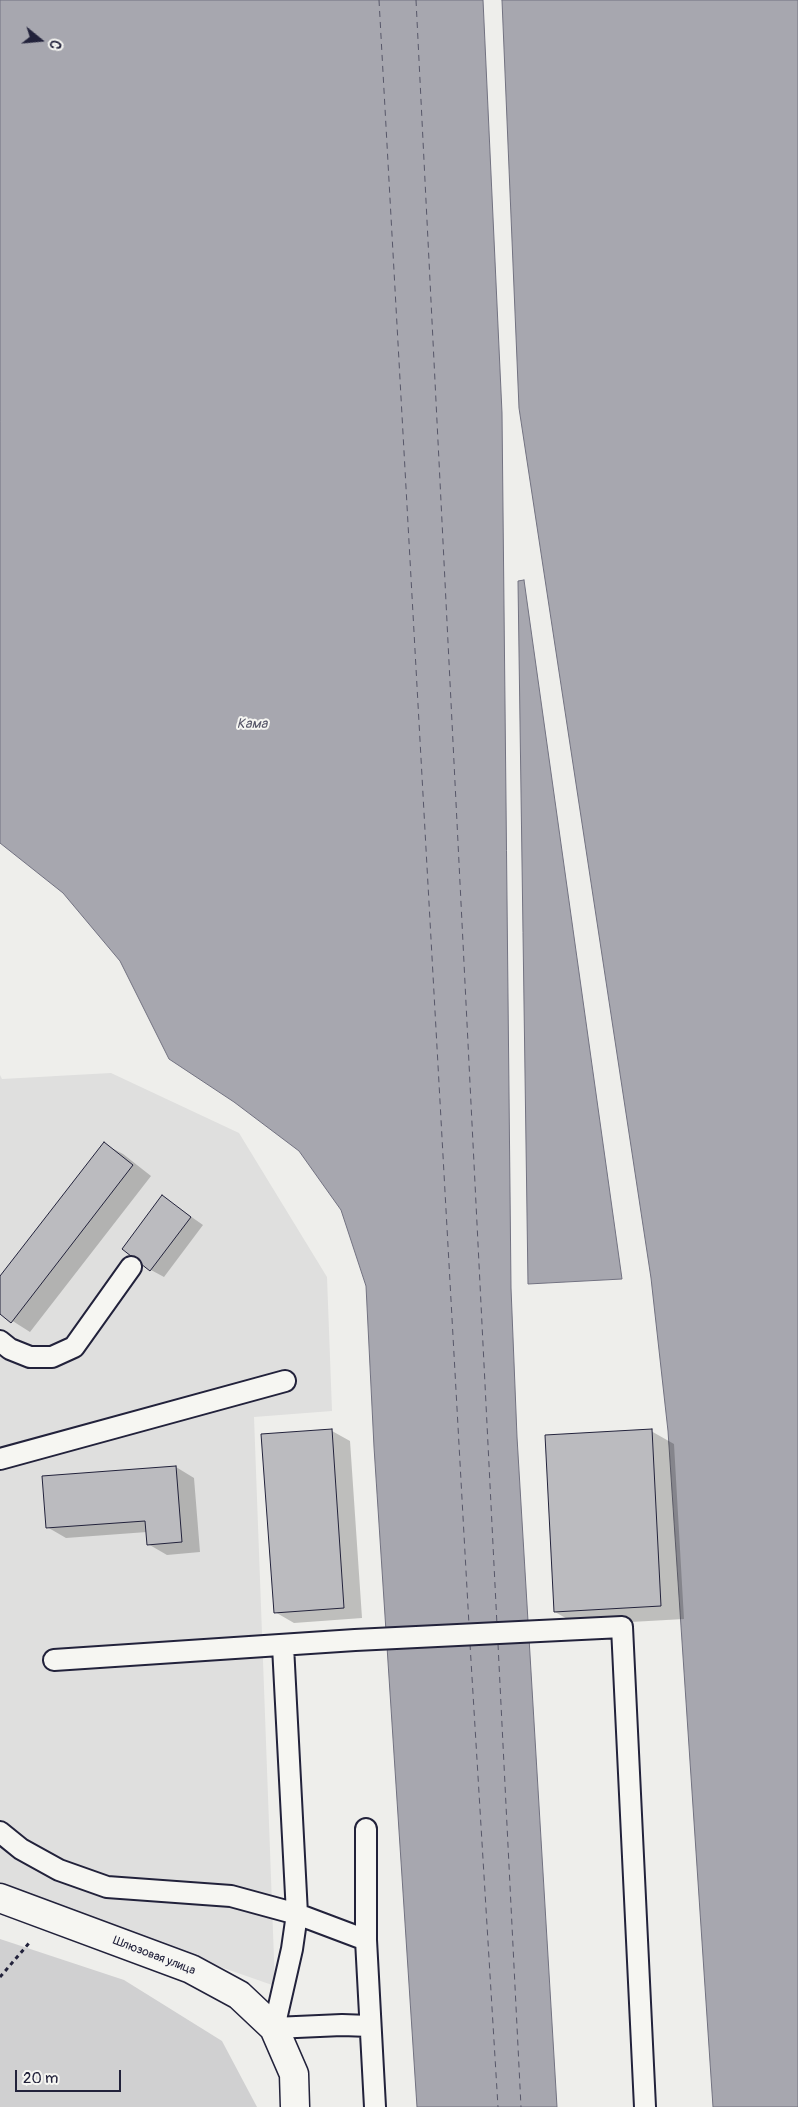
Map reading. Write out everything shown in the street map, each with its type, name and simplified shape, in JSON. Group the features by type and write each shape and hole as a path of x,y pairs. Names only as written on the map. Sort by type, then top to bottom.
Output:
{"street":[{"name":"Шлюзовая улица","path":"0,1898 191,1969 239,1995 274,2028 294,2074 296,2107"}],"lane":[{"path":"0,1341 10,1349 30,1357 52,1357 74,1347 130,1267"},
{"path":"0,1459 285,1381"},
{"path":"54,1660 355,1640 622,1627 645,2107"},
{"path":"283,1646 297,1914 292,1949 274,2028 342,2025 370,2026"},
{"path":"366,1829 366,1940 375,2107"},
{"path":"0,1832 21,1849 59,1870 107,1887 232,1896 297,1914 366,1940"}],"path":[{"path":"0,1977 52,1917"}],"shaded area":[{"path":"111,1073 239,1133 327,1277 332,1411 254,1417 275,1986 0,1890 0,1075 2,1079"},
{"path":"0,1939 124,1980 222,2041 257,2107 0,2107"}],"water":[{"name":"Кама","path":"0,0 483,0 502,413 511,1288 517,1437 557,2107 417,2107 374,1447 366,1286 341,1210 299,1151 234,1102 169,1059 120,961 63,893 0,843"},
{"path":"502,0 798,0 798,2107 713,2107 668,1431 651,1278 519,408"},
{"path":"524,580 622,1279 528,1284 518,581"}],"building":[{"path":"104,1142 133,1165 11,1323 0,1314 0,1276"},
{"path":"162,1195 191,1217 150,1271 122,1249"},
{"path":"332,1429 344,1608 274,1613 261,1434"},
{"path":"652,1429 661,1606 554,1612 545,1435"},
{"path":"176,1466 182,1542 147,1545 145,1521 46,1528 42,1476"}],"ferry route":[{"path":"379,0 469,1625"},
{"path":"416,0 497,1625"},
{"path":"470,1644 498,2107"},
{"path":"498,1644 521,2107"}]}
